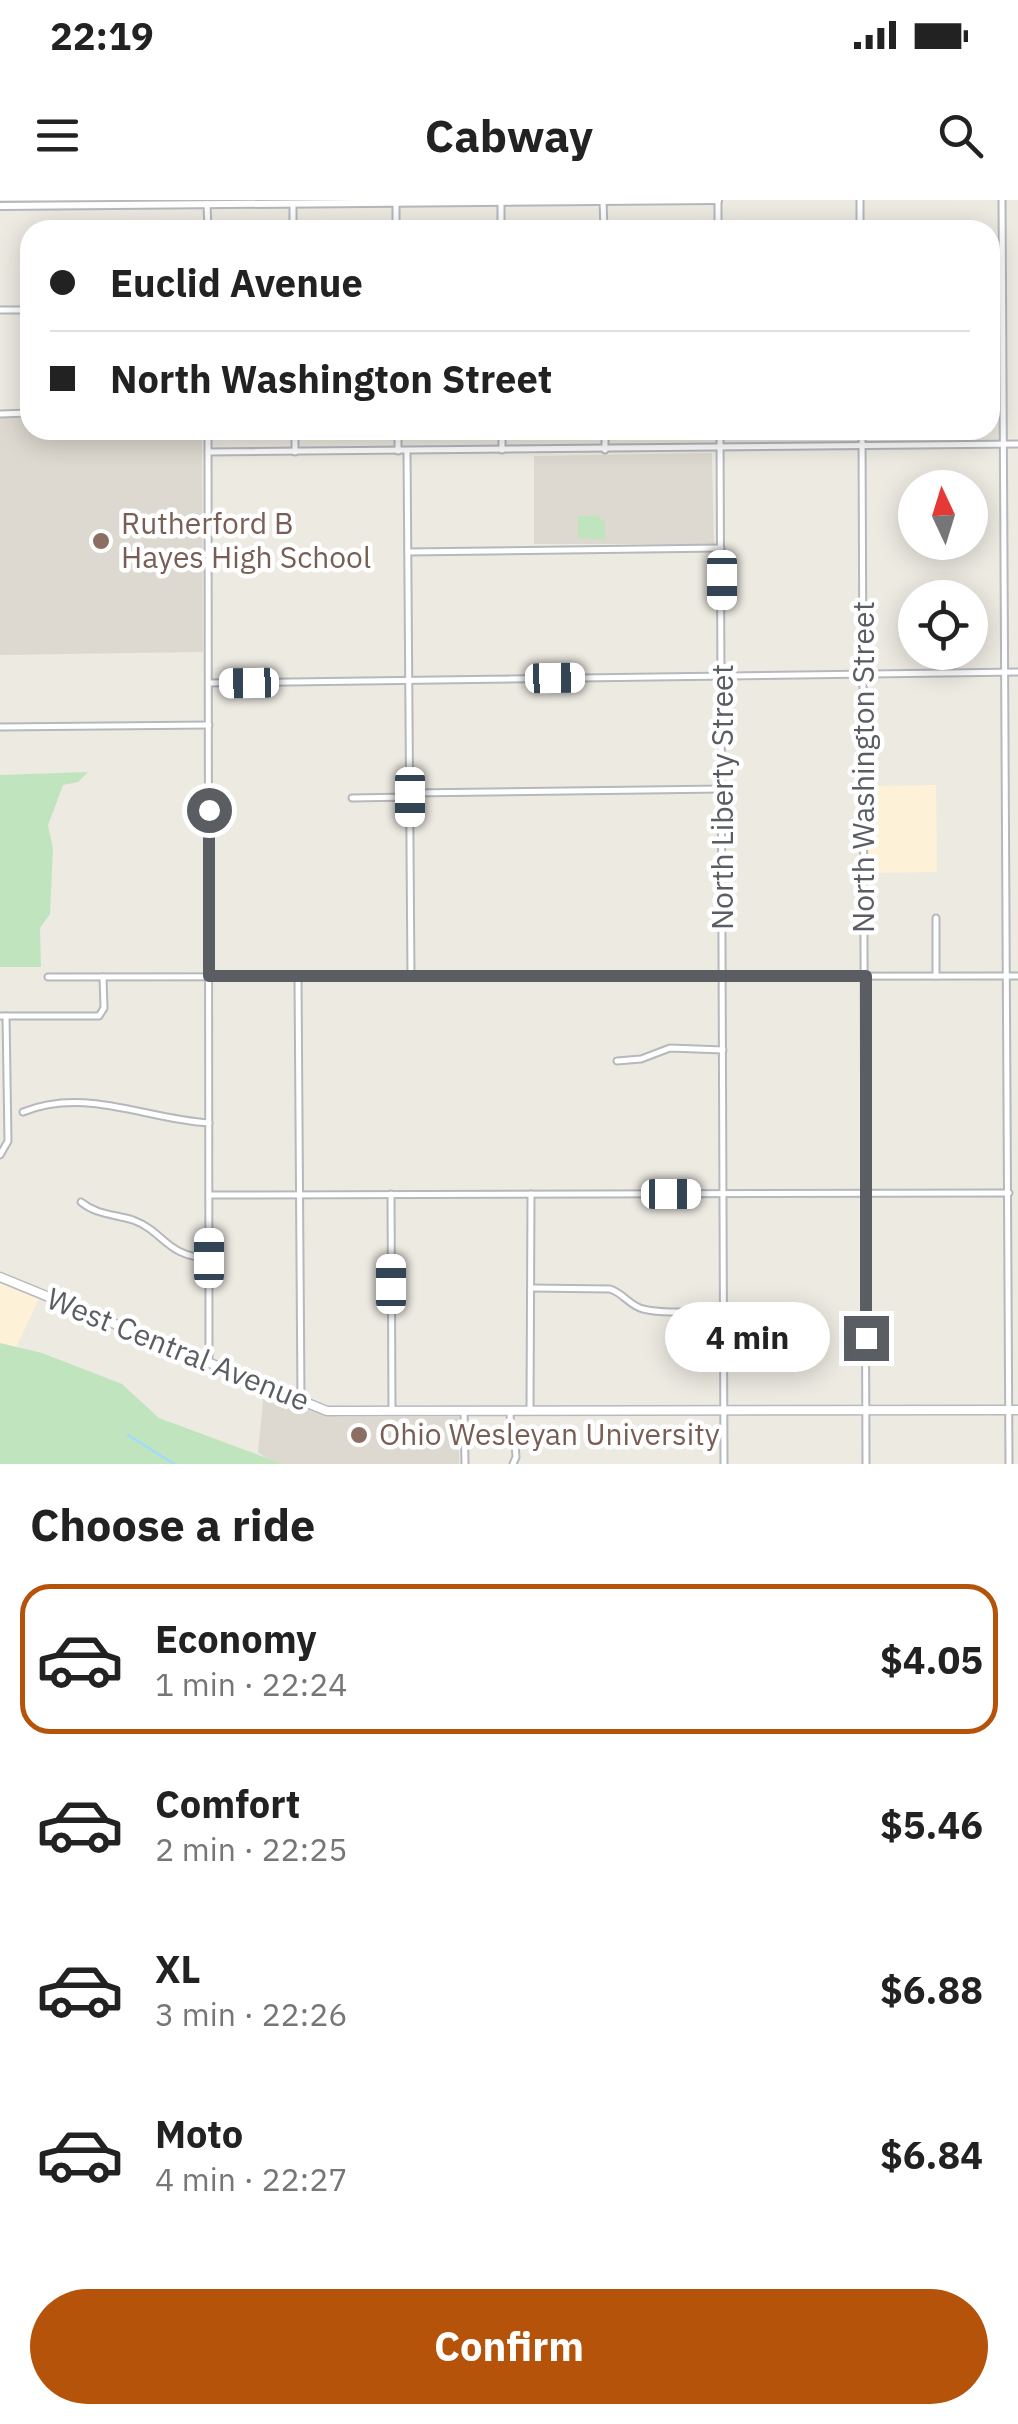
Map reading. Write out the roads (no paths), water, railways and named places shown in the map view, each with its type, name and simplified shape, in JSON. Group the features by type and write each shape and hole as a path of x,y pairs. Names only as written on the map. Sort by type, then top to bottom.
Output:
{"main road":[{"name":"West Central Avenue","path":"0,1277 327,1411 1014,1410"}],"street":[{"path":"0,206 718,200"},
{"path":"1002,200 1009,1340 1014,1410 1009,1464"},
{"path":"396,203 396,220"},
{"path":"208,204 208,220"},
{"path":"293,204 293,220"},
{"path":"208,440 209,1363"},
{"path":"294,440 295,452"},
{"path":"398,440 398,451"},
{"path":"502,440 502,450"},
{"path":"604,440 605,450"},
{"name":"North Liberty Street","path":"720,440 724,1464"},
{"name":"North Washington Street","path":"862,440 866,1464"},
{"path":"208,452 1018,444"},
{"path":"407,450 412,976"},
{"path":"408,552 722,548"},
{"path":"210,683 1018,672"},
{"path":"0,727 210,725"},
{"path":"352,798 723,789"},
{"path":"936,918 936,976"},
{"path":"48,976 1018,976"},
{"path":"0,1155 8,1141 3,1016 97,1017 102,1012 103,976"},
{"path":"298,976 301,1401"},
{"path":"102,1012 112,1018"},
{"path":"616,1061 641,1060 670,1048 723,1050"},
{"path":"23,1112 50,1104 92,1102 159,1118 209,1123"},
{"path":"209,1195 1008,1193"},
{"path":"391,1194 392,1411"},
{"path":"530,1411 531,1194"},
{"path":"81,1202 98,1213 137,1222 179,1253 209,1258"},
{"path":"531,1288 610,1289 648,1310 724,1310"},
{"path":"1009,1340 1018,1340"},
{"path":"510,1411 510,1441 515,1444 516,1456 512,1464"},
{"path":"464,1412 465,1464"}],"waterway":[{"path":"128,1435 174,1464"}],"place":[{"name":"Rutherford B Hayes High School","path":"101,541"},
{"name":"Ohio Wesleyan University","path":"359,1435"}]}
